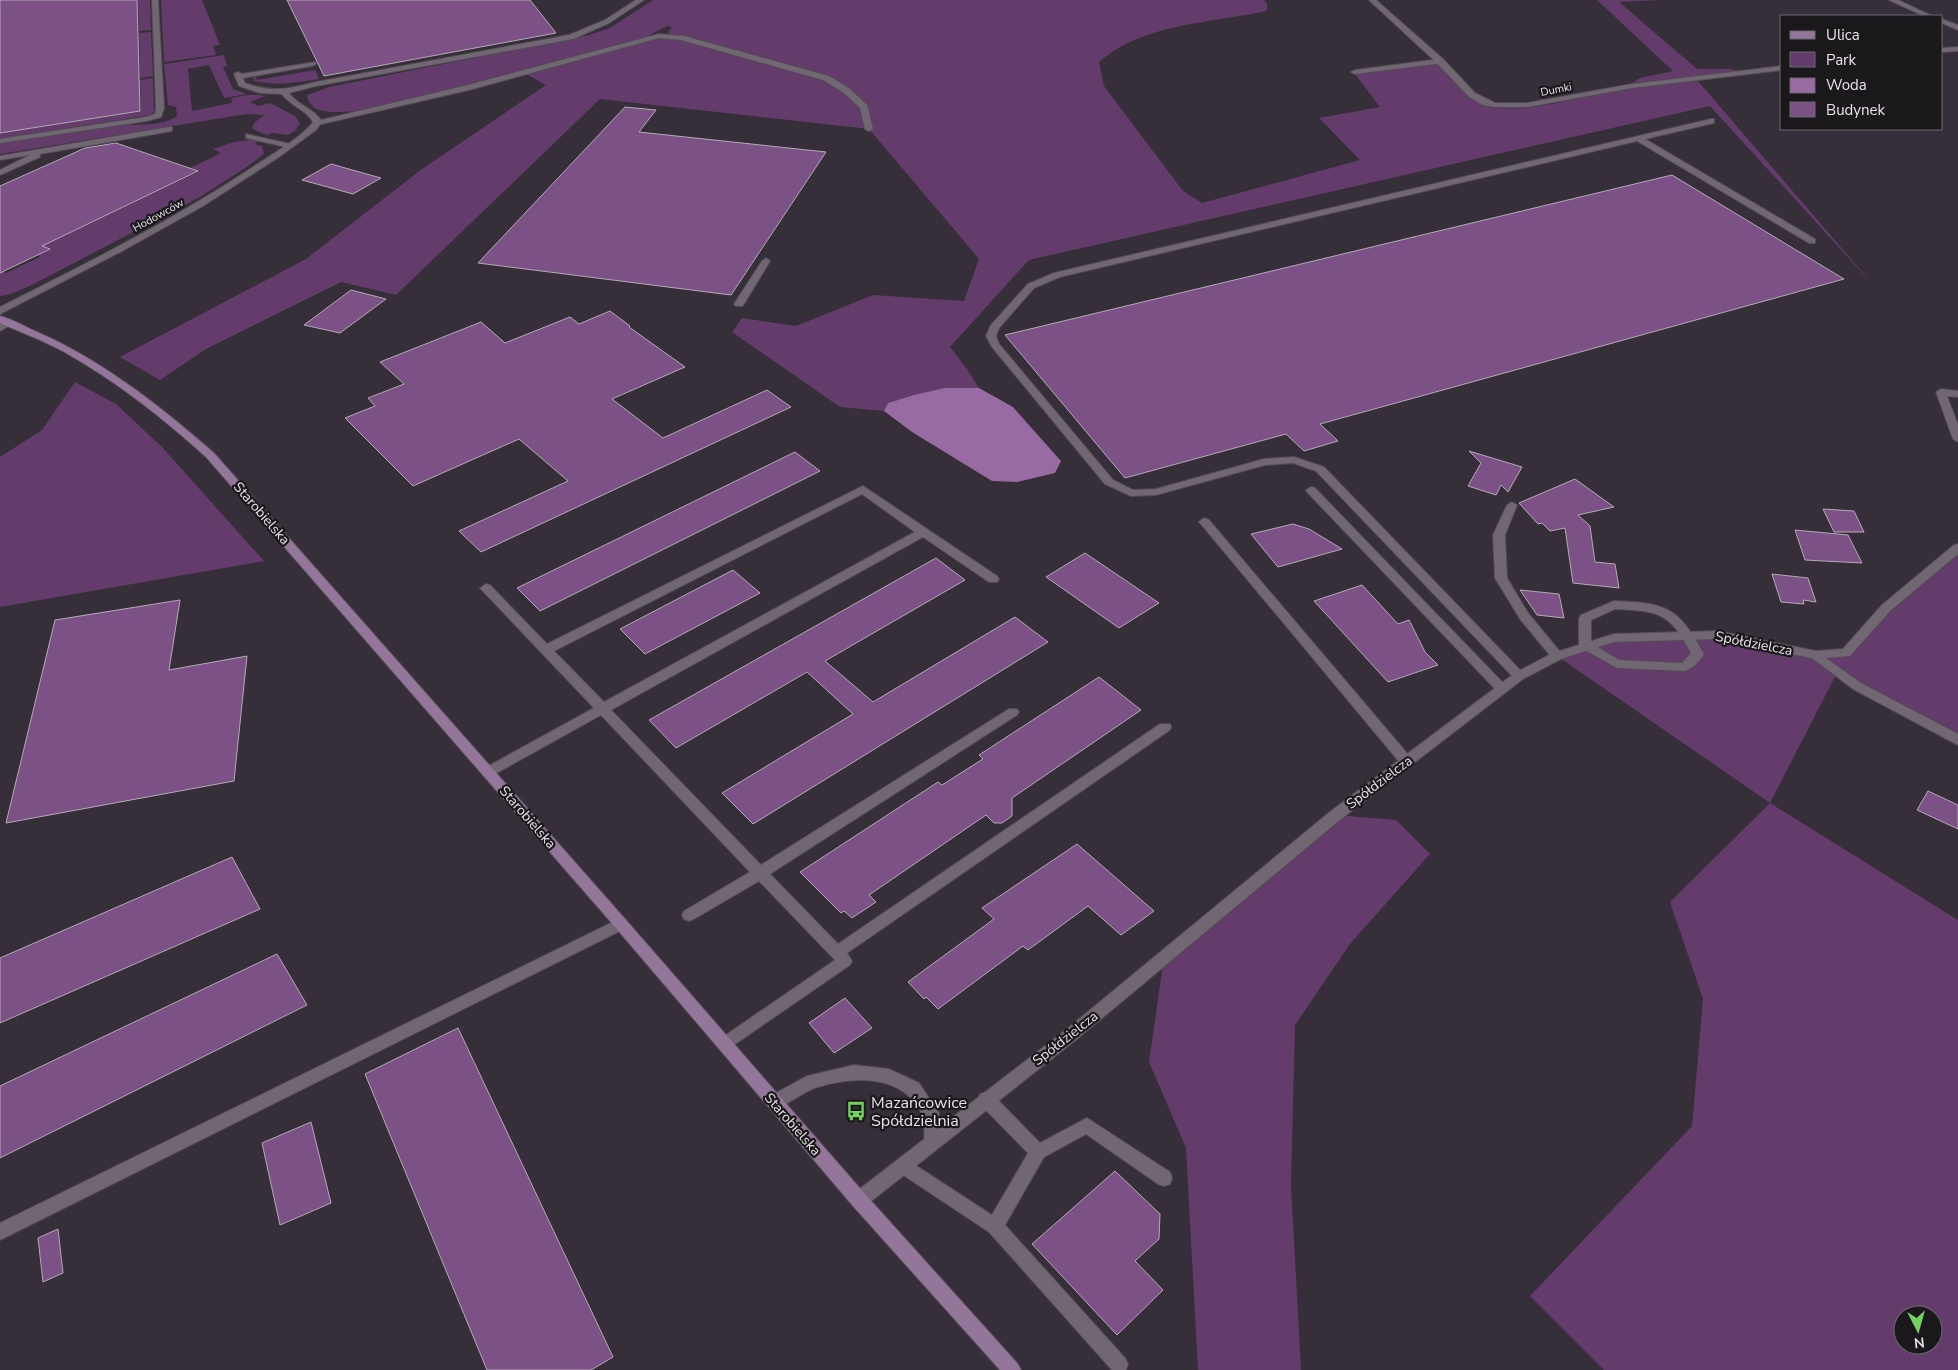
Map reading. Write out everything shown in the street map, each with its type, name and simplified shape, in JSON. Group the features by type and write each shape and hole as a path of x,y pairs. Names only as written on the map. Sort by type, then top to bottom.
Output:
{"street":[{"path":"0,141 147,119 158,115 160,108 155,0"},
{"path":"312,64 239,76 242,84 249,88 270,92 284,92 316,84 570,37 607,24 641,0"},
{"name":"Dumki","path":"1372,0 1440,61 1478,99 1495,105 1516,106 1632,86 1780,68"},
{"path":"1892,0 1927,15"},
{"path":"1943,21 1958,28"},
{"path":"284,92 294,105 314,115 317,119 316,123 466,88 659,36 681,38 826,78 846,91 864,107 870,129"},
{"path":"1943,50 1958,49"},
{"path":"1355,72 1440,61"},
{"path":"1519,676 1320,469 1294,460 1264,462 1156,492 1131,493 1108,482 995,345 991,336 994,327 1031,286 1057,275 1711,121"},
{"name":"Hodowców","path":"0,311 212,198 290,146 316,123"},
{"path":"0,158 169,130"},
{"path":"249,136 290,146"},
{"path":"1638,138 1812,241"},
{"path":"0,173 33,158 41,151"},
{"path":"738,304 766,261"},
{"name":"Starobielska","path":"3,323 68,351 119,382 180,428 210,455 621,924 859,1200 1012,1370"},
{"path":"1958,394 1941,392 1958,439"},
{"path":"546,650 863,489 993,579"},
{"path":"1311,490 1502,689"},
{"path":"1512,505 1499,535 1500,578 1524,616 1556,656"},
{"path":"1204,522 1406,762"},
{"path":"488,772 923,532"},
{"name":"Spółdzielcza","path":"859,1200 986,1099 1072,1034 1336,815 1519,676 1556,656 1586,645 1614,638 1718,635 1816,655 1846,653 1886,608 1958,548"},
{"path":"486,588 845,961 724,1044"},
{"path":"1614,605 1652,607 1677,618 1698,654 1685,667 1617,664 1586,645 1585,618 1614,605"},
{"path":"1816,655 1857,686 1958,740"},
{"path":"689,915 760,873 1013,712"},
{"path":"837,952 1165,727"},
{"path":"0,1232 621,924"},
{"path":"775,1102 813,1081 854,1072 889,1076 913,1088 931,1113 932,1142"},
{"path":"986,1099 1038,1152"},
{"path":"995,1226 1038,1152 1087,1125 1164,1178"},
{"path":"903,1166 995,1226 1119,1364"}],"green space":[{"path":"138,0 150,0 151,30 139,31"},
{"path":"161,0 202,0 220,45 213,46 216,55 164,62"},
{"path":"653,0 1263,0 1267,3 1267,11 1179,26 1157,32 1136,39 1117,49 1099,62 1104,86 1183,191 1202,203 1360,160 1319,118 1380,107 1355,74 1438,64 1463,88 1477,98 1493,106 1506,108 1541,106 1633,87 1698,81 1875,287 1710,106 1029,260 950,347 979,388 922,393 888,403 884,411 840,407 732,332 742,318 796,326 873,295 964,301 979,259 869,129 600,99 396,295 341,282 206,349 160,380 120,357 306,259 422,169 546,85 526,74 660,38 679,38 670,35 668,32 672,27 667,26 644,38 398,103 360,111 322,111 311,104 307,95 329,87 589,35 610,28"},
{"path":"1597,0 1660,0 1619,2 1697,69 1731,69 1738,71 1632,83 1640,78 1673,71"},
{"path":"151,32 153,76 140,78 139,33"},
{"path":"224,55 227,66 223,67 233,89 247,94 224,98 209,65 188,69 192,111 232,103 231,98 261,95 265,96 250,102 258,106 270,103 295,116 300,123 296,130 288,135 272,133 267,135 252,129 254,123 264,115 247,114 0,154 0,143 91,128 150,124 171,120 177,116 176,107 168,105 164,64"},
{"path":"315,70 319,79 294,83 263,83 254,81 253,78 255,76 257,80"},
{"path":"153,78 154,112 150,115 0,139 0,133 141,111 140,80"},
{"path":"258,141 255,144 262,146 264,154 200,197 34,284 11,294 0,296 0,270 6,273 40,257 38,255 50,249 30,240 44,234 57,239 198,172 190,168 221,153 213,149 234,142"},
{"path":"75,382 116,404 162,447 264,561 0,607 0,457 42,430"},
{"path":"1958,548 1958,740 1838,671 1770,803 1557,656 1614,638 1718,635 1816,655 1846,653 1886,608"},
{"path":"1770,803 1958,920 1958,1370 1604,1370 1530,1296 1692,1126 1703,999 1670,902"},
{"path":"1336,815 1396,820 1430,854 1350,944 1295,1025 1291,1185 1301,1370 1198,1370 1186,1148 1149,1062 1164,957"}],"water":[{"path":"945,388 979,388 1013,407 1061,461 1055,473 1017,482 992,481 912,432 884,411 888,403"}],"building":[{"path":"0,0 137,0 140,111 0,133"},
{"path":"287,0 530,0 556,33 324,76"},
{"path":"625,107 656,110 639,132 826,152 731,295 478,263"},
{"path":"116,143 198,171 42,246 50,249 0,273 0,186 85,148"},
{"path":"331,164 381,178 353,194 302,180"},
{"path":"1672,175 1844,279 1320,424 1338,441 1304,451 1286,434 1125,478 1005,335"},
{"path":"351,290 386,299 340,333 304,325"},
{"path":"610,311 685,367 612,399 663,438 767,390 791,407 481,552 459,531 568,481 519,439 413,486 345,418 375,406 368,398 404,384 380,362 481,322 505,343 570,317 579,324"},
{"path":"1469,451 1522,467 1508,492 1501,485 1496,495 1468,486 1481,463"},
{"path":"795,452 820,471 540,611 517,588"},
{"path":"1575,479 1614,507 1578,515 1590,526 1595,562 1615,564 1619,588 1573,583 1565,528 1550,531 1542,523 1538,524 1519,503"},
{"path":"1823,509 1854,511 1864,532 1834,532"},
{"path":"1293,524 1309,529 1342,549 1278,567 1251,534"},
{"path":"1795,530 1848,535 1862,563 1805,560"},
{"path":"1085,553 1159,603 1119,628 1046,577"},
{"path":"936,558 965,580 825,661 873,702 1015,617 1048,642 753,824 722,793 853,714 807,672 676,748 649,720"},
{"path":"733,570 760,593 645,654 620,629"},
{"path":"1772,574 1808,578 1816,602 1803,600 1804,604 1781,602"},
{"path":"1362,585 1398,624 1409,620 1425,652 1438,665 1388,682 1314,601"},
{"path":"1520,590 1559,594 1564,618 1537,615"},
{"path":"180,600 169,670 247,656 234,781 6,823 55,620"},
{"path":"1099,677 1141,710 1012,798 1012,816 1002,823 994,823 986,815 869,895 876,902 852,918 844,911 841,913 800,872 938,782 942,785 983,759 979,755"},
{"path":"1928,791 1958,805 1958,829 1917,810"},
{"path":"1077,844 1154,911 1121,935 1088,906 1028,950 1023,946 938,1009 926,997 924,999 908,982 994,919 982,908"},
{"path":"232,857 260,909 0,1023 0,958"},
{"path":"277,954 307,1005 0,1158 0,1086"},
{"path":"845,998 872,1028 834,1053 809,1023"},
{"path":"458,1028 613,1357 591,1370 487,1370 365,1074"},
{"path":"311,1122 331,1203 280,1225 262,1143"},
{"path":"1115,1171 1160,1214 1159,1239 1135,1261 1163,1290 1117,1335 1032,1244"},
{"path":"58,1229 63,1273 43,1282 38,1238"}],"place":[{"name":"Mazańcowice Spółdzielnia","path":"856,1111"}]}
